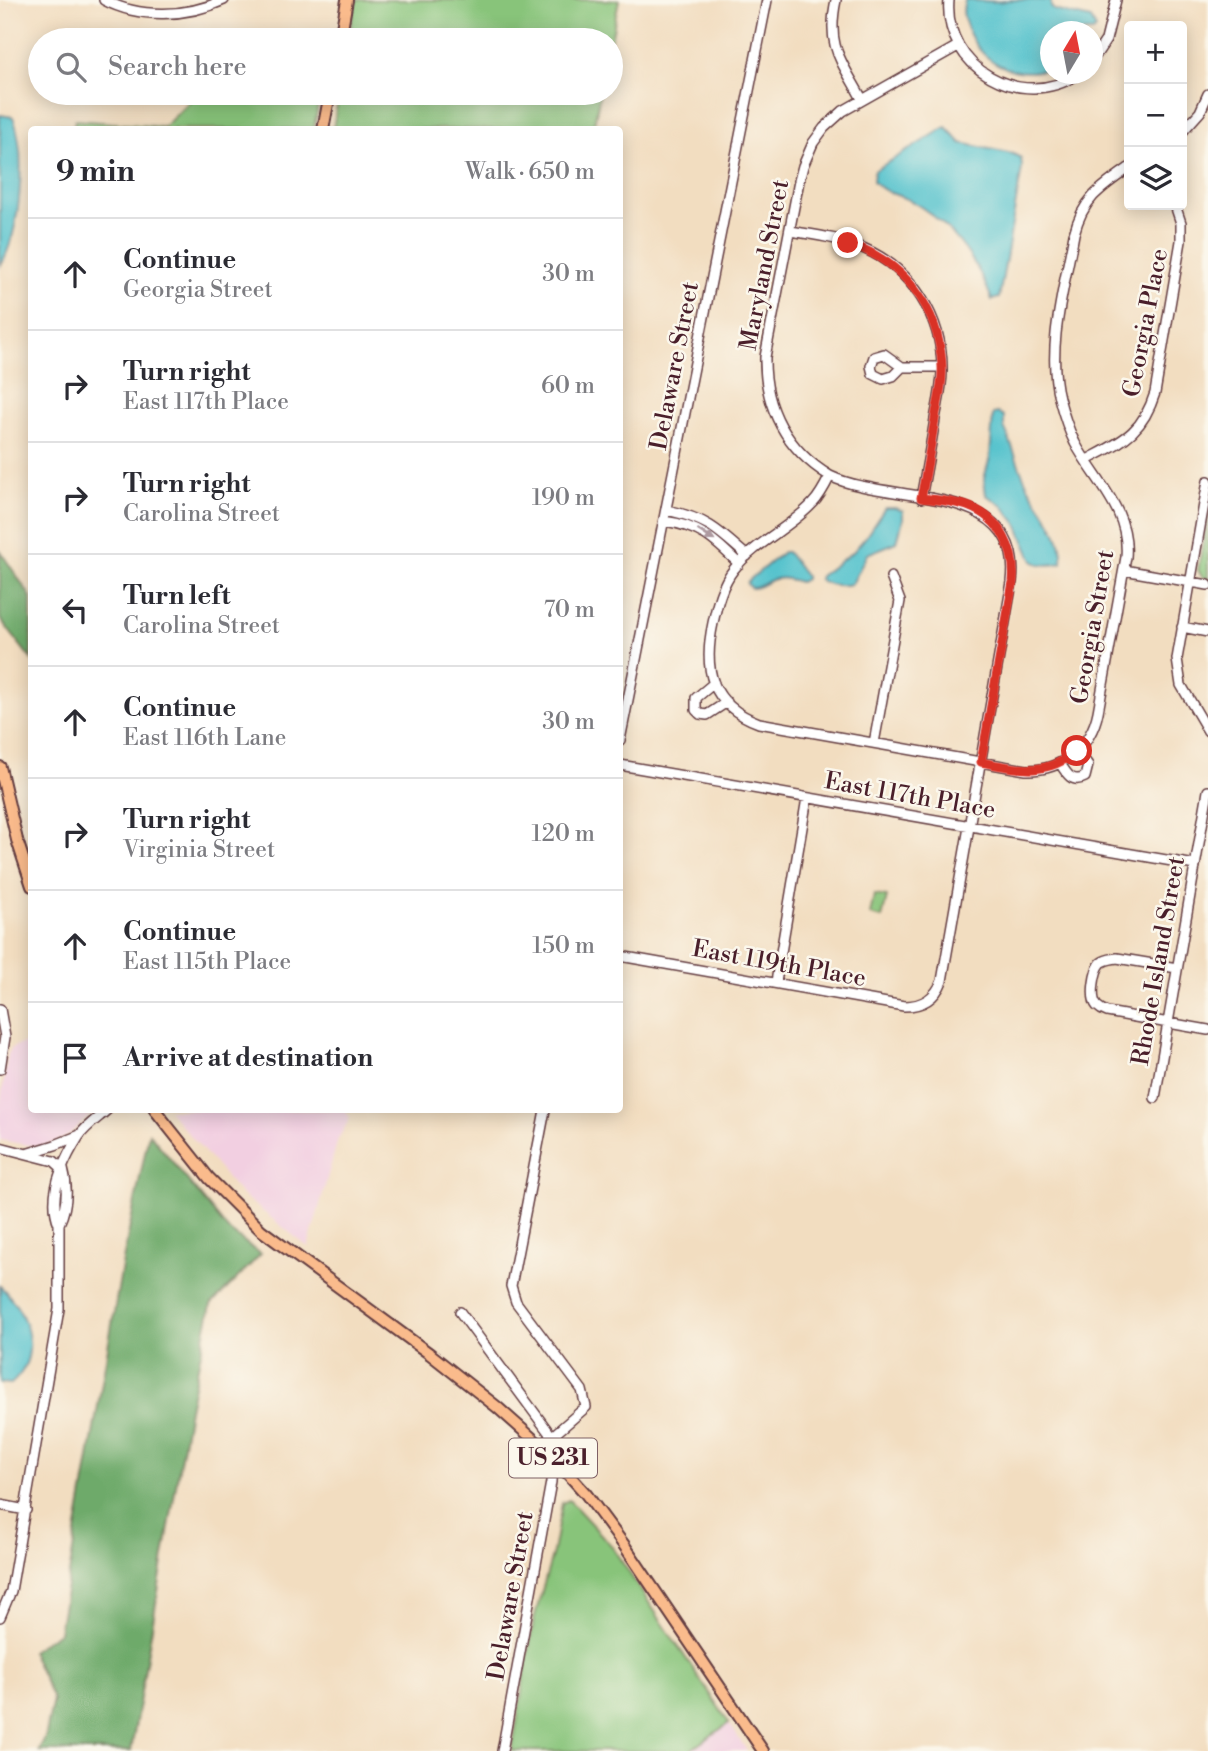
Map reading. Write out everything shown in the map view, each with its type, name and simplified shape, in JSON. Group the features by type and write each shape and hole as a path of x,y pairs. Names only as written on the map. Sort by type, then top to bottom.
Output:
{"main road":[{"path":"342,28 347,0"},
{"path":"324,126 328,105"},
{"path":"0,766 17,840 28,874"},
{"name":"US 231","path":"157,1113 209,1178 261,1230 430,1354 551,1455 586,1494 624,1545 763,1751"}],"street":[{"path":"104,0 129,9 163,13 190,11 224,0"},
{"name":"Delaware Street","path":"623,725 767,0"},
{"path":"836,0 831,27 835,48 862,99"},
{"path":"949,0 950,20 958,46 984,74 1014,87 1044,88 1058,84"},
{"path":"1103,45 1115,0"},
{"name":"Maryland Street","path":"830,476 812,464 791,442 773,411 767,392 765,357 803,166 813,143 833,119 862,99 958,46"},
{"path":"1187,126 1200,112 1208,94"},
{"name":"Georgia Street","path":"1044,769 1060,763 1077,751 1091,734 1097,720 1124,570 1127,546 1124,524 1075,442 1058,395 1054,362 1055,337 1079,218 1084,206 1095,193 1124,173"},
{"name":"Georgia Place","path":"1087,460 1130,435 1148,413 1155,393 1181,241 1181,223 1177,210"},
{"path":"790,231 863,248 888,262 921,295 931,315 941,346 942,367 921,498"},
{"path":"902,367 942,367"},
{"path":"714,683 696,698 696,710 700,714 707,715 727,702 714,683 708,660 713,620 722,590 747,556 814,502 830,476 855,485 959,504 978,511 993,522 1009,546 1013,582 969,826"},
{"path":"1208,481 1177,659 1185,693 1208,731"},
{"path":"667,510 694,516 708,523 747,556"},
{"path":"664,521 699,530 739,564"},
{"path":"1124,570 1208,584"},
{"path":"874,743 900,601 891,576"},
{"path":"1182,627 1208,632"},
{"name":"East 117th Place","path":"727,702 739,713 759,723 1026,770 1044,769"},
{"path":"1060,763 1068,776 1078,780 1085,777 1088,765 1077,751"},
{"name":"East 117th Place","path":"623,766 1195,865"},
{"name":"Rhode Island Street","path":"1155,1098 1208,791"},
{"path":"776,982 807,798"},
{"name":"East 119th Place","path":"623,956 904,1006 920,1004 930,999 943,981 969,826"},
{"path":"1177,968 1117,958 1108,959 1098,969 1093,995 1097,1006 1107,1012 1208,1030"},
{"path":"0,1009 5,1037 0,1069"},
{"path":"28,1153 55,1146 80,1135 104,1113"},
{"path":"460,1312 553,1438 555,1433 586,1407 582,1390 516,1302 511,1286 544,1113"},
{"path":"63,1169 80,1135"},
{"path":"0,1147 54,1161 63,1169 66,1181 64,1213 59,1224 58,1309 11,1591 0,1617"},
{"name":"Delaware Street","path":"502,1751 551,1482 553,1438"},
{"path":"0,1505 26,1510"}],"shaded area":[{"path":"28,1041 28,1113 93,1113 66,1137 47,1145 34,1146 0,1140 0,1104 8,1054 12,1048"},
{"path":"171,1113 346,1113 350,1118 338,1139 308,1247 242,1195"},
{"path":"729,1723 747,1751 689,1751"}],"green space":[{"path":"356,0 619,0 613,28 350,28"},
{"path":"186,105 318,105 314,126 165,126"},
{"path":"337,105 598,105 594,126 334,126"},
{"path":"75,120 151,126 74,126"},
{"path":"1208,515 1208,579 1202,577 1198,570"},
{"path":"0,551 28,593 28,655 0,619"},
{"path":"874,895 887,897 882,918 870,915"},
{"path":"149,1133 228,1230 261,1254 211,1305 189,1409 131,1751 39,1751 45,1738 53,1699 31,1651 59,1632 123,1260"},
{"path":"569,1500 610,1544 729,1723 689,1751 512,1751 534,1619 553,1552 562,1503"}],"water":[{"path":"965,0 1051,0 1054,10 1092,21 1040,21 1040,70 1024,72 1000,65 980,50 967,27 963,7"},
{"path":"0,115 13,117 21,171 13,233 0,266"},
{"path":"946,127 961,143 1021,158 1022,168 999,298 992,300 970,256 950,231 925,210 886,191 873,181 874,171"},
{"path":"993,414 1004,416 1004,427 1027,484 1055,531 1062,552 1062,563 1043,565 1033,561 1017,524 1003,506 986,495 984,479 990,457"},
{"path":"885,508 903,511 897,542 867,554 852,584 835,585 819,579 854,551"},
{"path":"783,552 787,552 805,579 800,582 777,579 753,588 747,584 748,581"},
{"path":"0,1286 18,1308 28,1334 27,1360 21,1373 11,1384 0,1383"}],"route":[{"path":"848,243 888,262 914,286 927,306 941,346 942,377 921,498 959,504 978,511 998,527 1011,553 1013,582 981,762 1035,770 1060,763 1077,751"}]}
